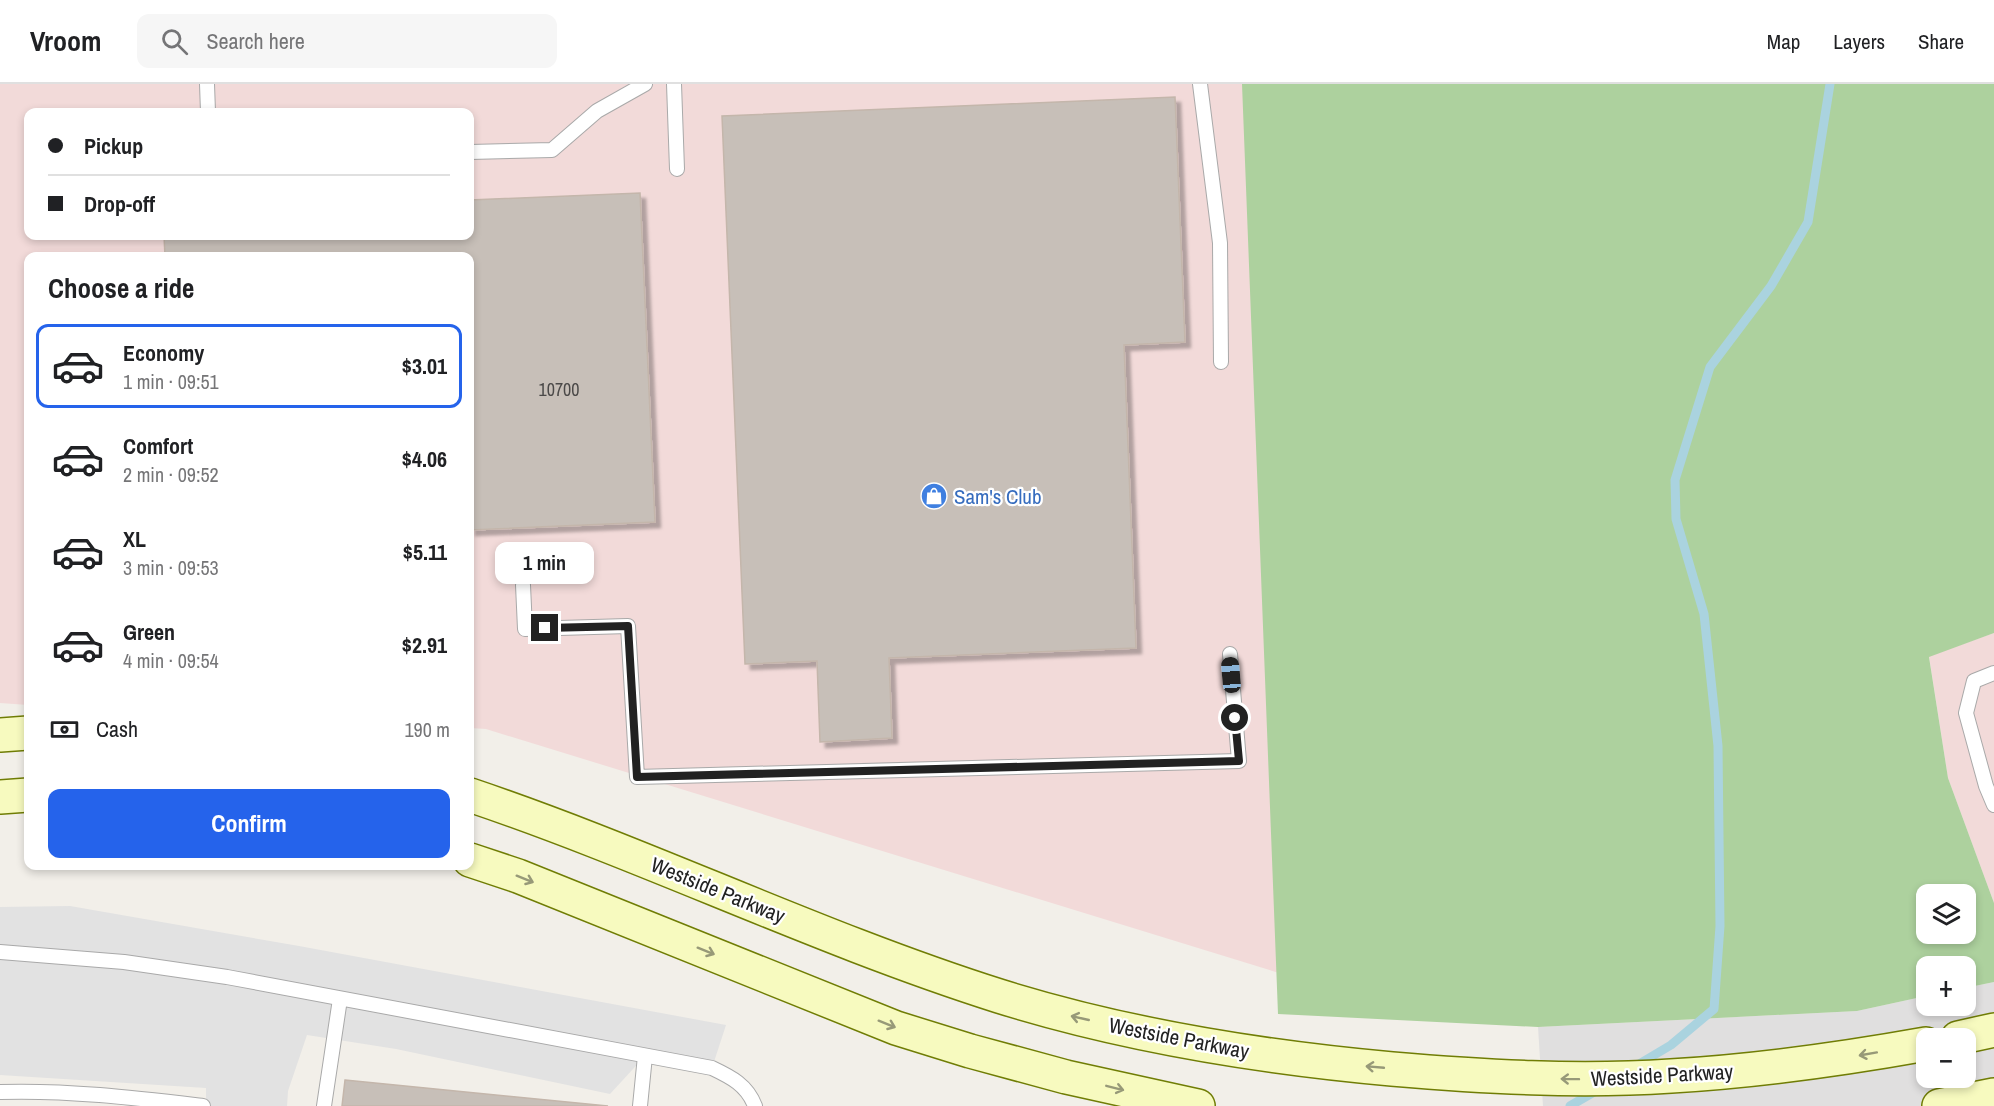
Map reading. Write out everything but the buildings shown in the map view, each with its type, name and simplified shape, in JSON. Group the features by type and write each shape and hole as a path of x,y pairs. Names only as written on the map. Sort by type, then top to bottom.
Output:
{"main road":[{"path":"0,735 24,733"},
{"path":"0,797 24,795"},
{"name":"Westside Parkway","path":"474,796 582,836 857,945 994,994 1041,1009 1169,1039 1248,1053 1427,1072 1585,1079 1671,1076 1756,1069 1841,1059 1916,1046"},
{"path":"474,861 518,876 896,1028 1066,1077 1198,1106"},
{"path":"1976,1034 1994,1030"},
{"path":"1939,1106 1994,1095"}],"lane":[{"path":"207,84 208,108"},
{"path":"474,152 552,150 597,111 645,84"},
{"path":"674,84 677,169"},
{"path":"1200,84 1220,243 1221,362"},
{"path":"523,585 525,628 628,626 637,777 1239,761 1230,654"},
{"path":"1994,673 1974,681 1966,713 1986,786 1994,805"},
{"path":"0,952 124,962 227,977 712,1068 733,1078 750,1094 755,1106"},
{"path":"324,1106 340,999"},
{"path":"640,1106 645,1056"},
{"path":"0,1092 45,1090 203,1106"}],"shaded area":[{"path":"0,84 1286,84 1305,981 486,729 474,728 474,252 24,252 24,705 0,703"},
{"path":"1994,633 1994,903 1948,778 1929,656"},
{"path":"70,906 726,1025 712,1068 645,1056 610,1094 396,1049 307,1035 288,1091 287,1106 206,1106 206,1088 0,1075 0,907"},
{"path":"1994,982 1994,1106 1543,1106 1538,1027 1857,1011 1916,998 1916,1016 1976,1016 1976,986"}],"green space":[{"path":"1242,84 1994,84 1994,633 1929,657 1948,778 1994,903 1994,982 1976,986 1976,956 1916,956 1916,998 1857,1011 1538,1027 1278,1014"}],"waterway":[{"path":"1634,1067 1671,1045 1714,1009 1720,926 1718,746 1704,614 1676,519 1675,480 1710,367 1771,286 1808,222 1830,84"},
{"path":"1570,1106 1599,1089"}],"place":[{"name":"Sam's Club","path":"934,496"}],"route":[{"path":"545,628 628,626 637,777 1239,761 1235,718"}]}
